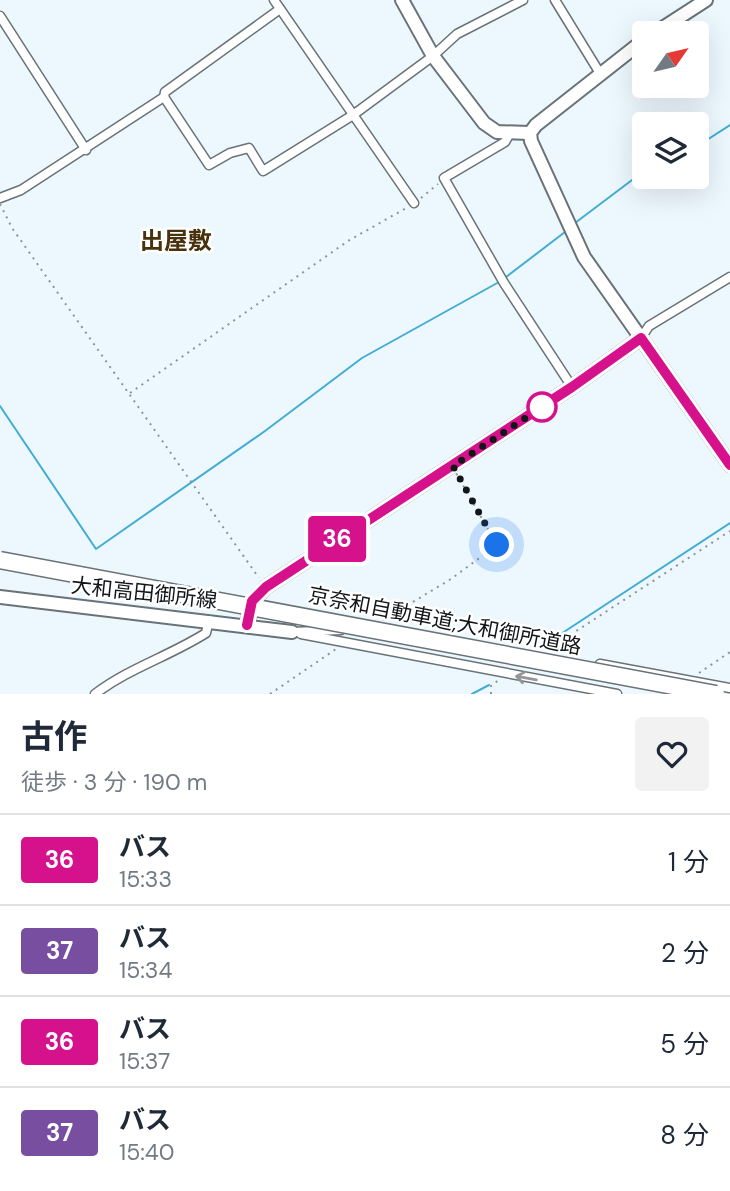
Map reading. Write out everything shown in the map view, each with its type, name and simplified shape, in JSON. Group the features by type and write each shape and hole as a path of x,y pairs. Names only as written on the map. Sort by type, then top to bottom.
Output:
{"highway":[{"name":"京奈和自動車道;大和御所道路","path":"0,560 716,694"}],"main road":[{"path":"402,0 433,56 491,130 530,133 632,50"},
{"path":"674,21 706,0"},
{"path":"530,133 550,188 584,257 730,465"},
{"path":"247,625 252,601 266,587 572,387 641,338"},
{"name":"大和高田御所線","path":"0,597 292,632"}],"street":[{"path":"274,0 414,203"},
{"path":"164,97 209,165 230,153 249,148 263,171 353,115 433,56 457,34 523,0"},
{"path":"555,0 601,75"},
{"path":"0,201 86,150 164,97 166,92 280,9"},
{"path":"0,16 86,150"},
{"path":"510,133 505,142 444,178 502,280 572,387"},
{"path":"641,338 649,326 730,277"},
{"path":"95,694 116,679 180,650 206,633 209,620"},
{"path":"292,632 422,632 730,688"},
{"path":"292,632 617,694"}],"path":[{"path":"129,394 348,241 414,203 444,178"},
{"path":"0,201 12,228 191,485 194,483 266,587"},
{"path":"390,631 379,624 497,545 453,466"},
{"path":"544,654 548,648 730,531"},
{"path":"270,694 341,643"},
{"path":"694,681 696,676 730,652"},
{"path":"491,694 491,686 506,674"}],"waterway":[{"path":"709,139 730,125"},
{"path":"575,223 632,180"},
{"path":"506,277 565,232"},
{"path":"0,406 96,549 265,431 362,358 499,282"},
{"path":"544,645 730,523"},
{"path":"472,694 489,685"}],"bus line":[{"name":"36","path":"247,625 252,601 266,587 572,387 641,338 730,465"}],"district":[{"name":"出屋敷","path":"176,240"}],"route":[{"path":"497,545 453,466 542,407"}]}
